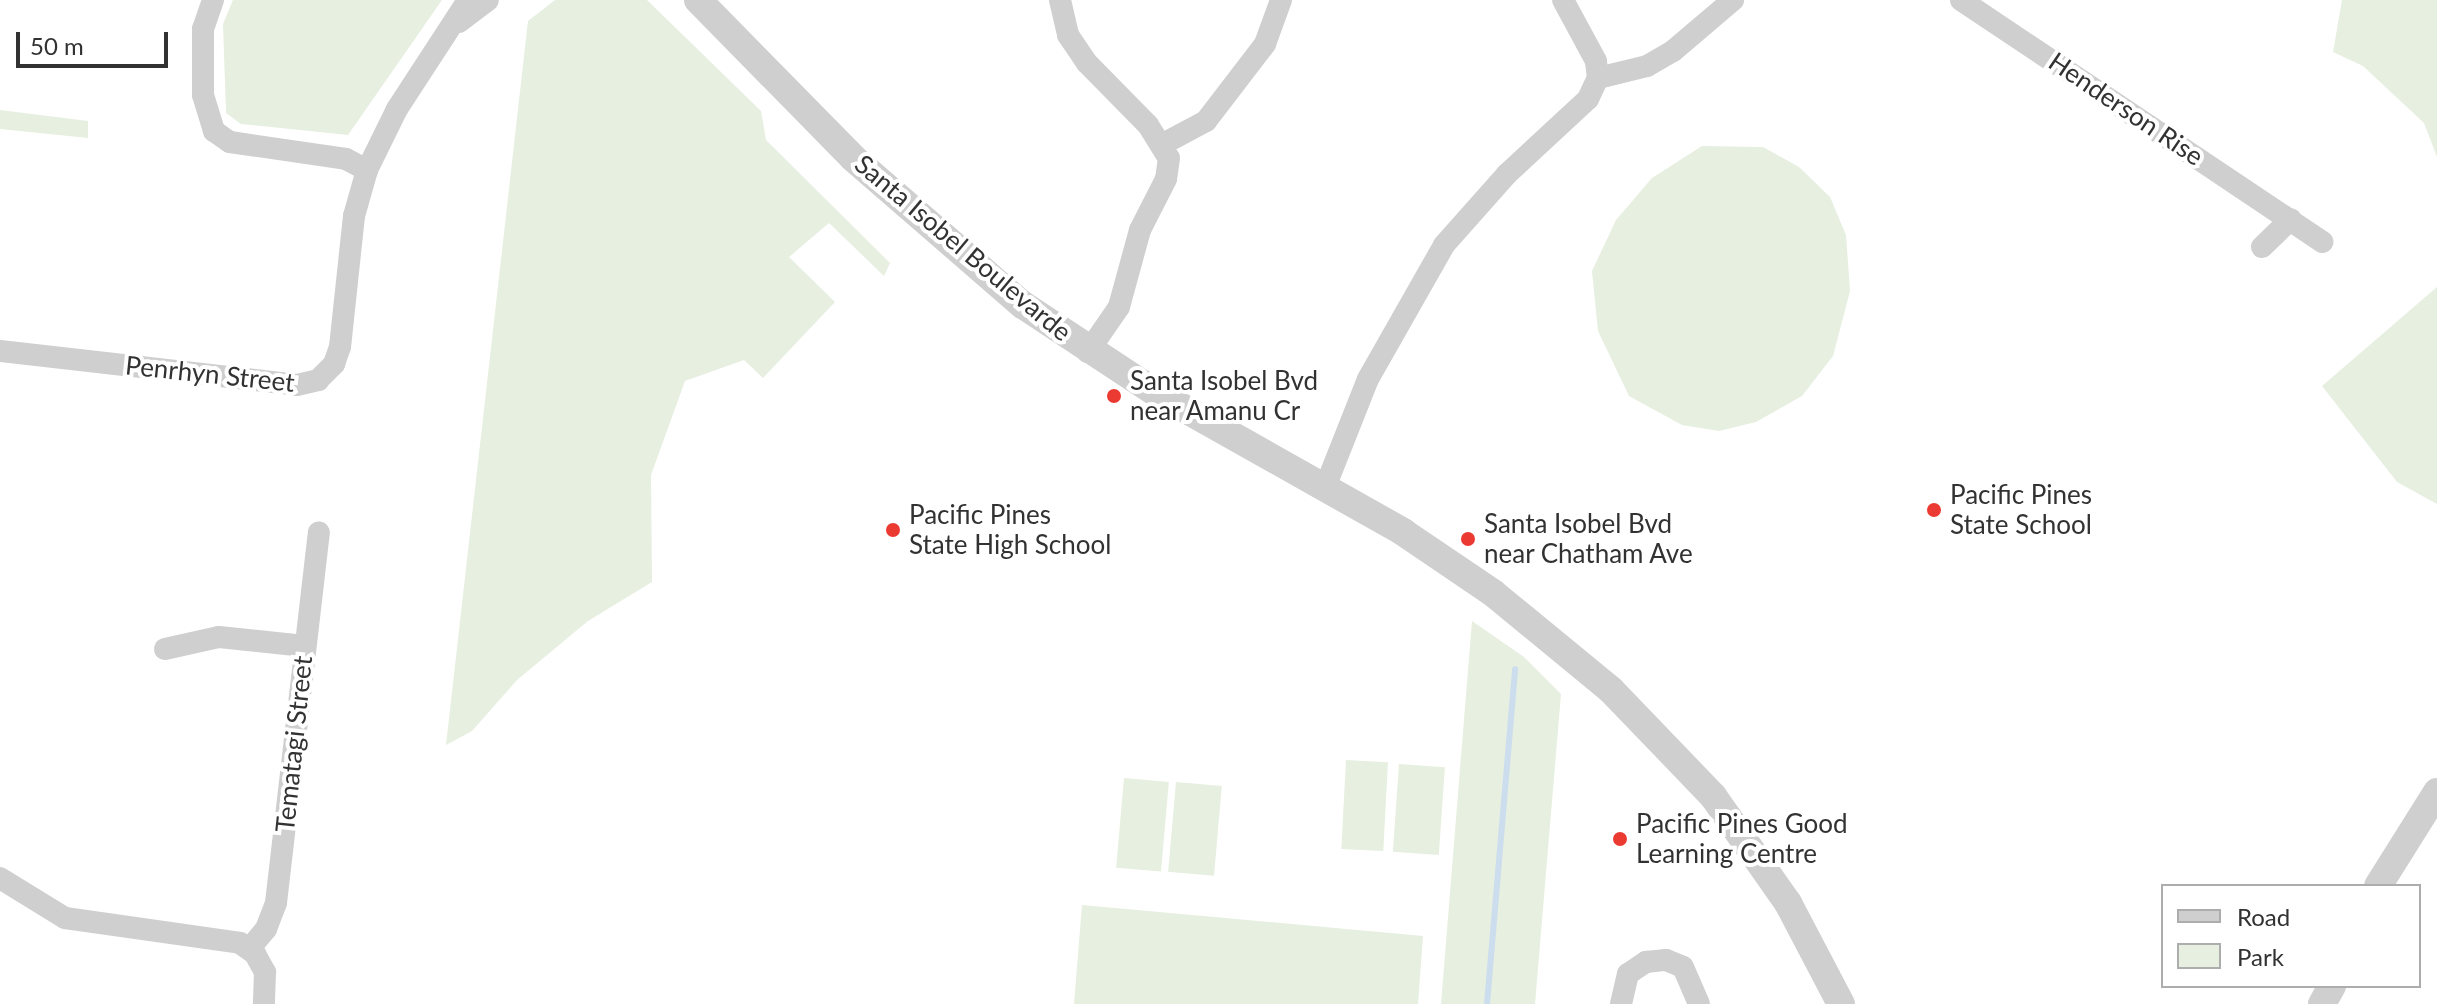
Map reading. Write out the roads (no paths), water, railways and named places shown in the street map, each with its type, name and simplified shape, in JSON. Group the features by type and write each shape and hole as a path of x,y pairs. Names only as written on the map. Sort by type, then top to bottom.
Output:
{"street":[{"path":"213,0 203,29 203,82 205,115 214,131 230,142 346,159 367,170"},
{"name":"Penrhyn Street","path":"0,351 297,385 318,380 334,364 340,347 354,216 367,170 397,109 455,25 468,0"},
{"name":"Penrhyn Street","path":"455,25 488,0"},
{"name":"Santa Isobel Boulevarde","path":"698,0 910,212 1088,352 1326,485 1493,593 1648,727 1713,796 1788,903 1841,1004"},
{"path":"1060,0 1068,35 1087,63 1163,144 1169,158 1166,179 1140,230 1119,307 1088,352"},
{"path":"1163,144 1206,121 1265,44 1281,0"},
{"path":"1326,485 1368,379 1444,245 1507,174 1588,99 1598,78 1596,61 1563,0"},
{"path":"1598,78 1647,66 1673,51 1733,0"},
{"name":"Henderson Rise","path":"1961,0 2322,242"},
{"path":"2262,247 2291,219"},
{"name":"Tematagi Street","path":"250,948 266,929 276,903 319,532"},
{"path":"165,649 219,637 305,646"},
{"path":"2379,884 2437,792"},
{"path":"0,878 65,918 250,948 265,972 264,1004"},
{"path":"1621,1004 1628,974 1646,962 1666,960 1683,967 1699,1004"}],"waterway":[{"path":"1487,1004 1515,669"}],"place":[{"name":"Santa Isobel Bvd near Amanu Cr","path":"1114,396"},
{"name":"Pacific Pines State School","path":"1934,510"},
{"name":"Pacific Pines State High School","path":"893,530"},
{"name":"Santa Isobel Bvd near Chatham Ave","path":"1468,539"},
{"name":"Pacific Pines Good Learning Centre","path":"1620,839"}]}
